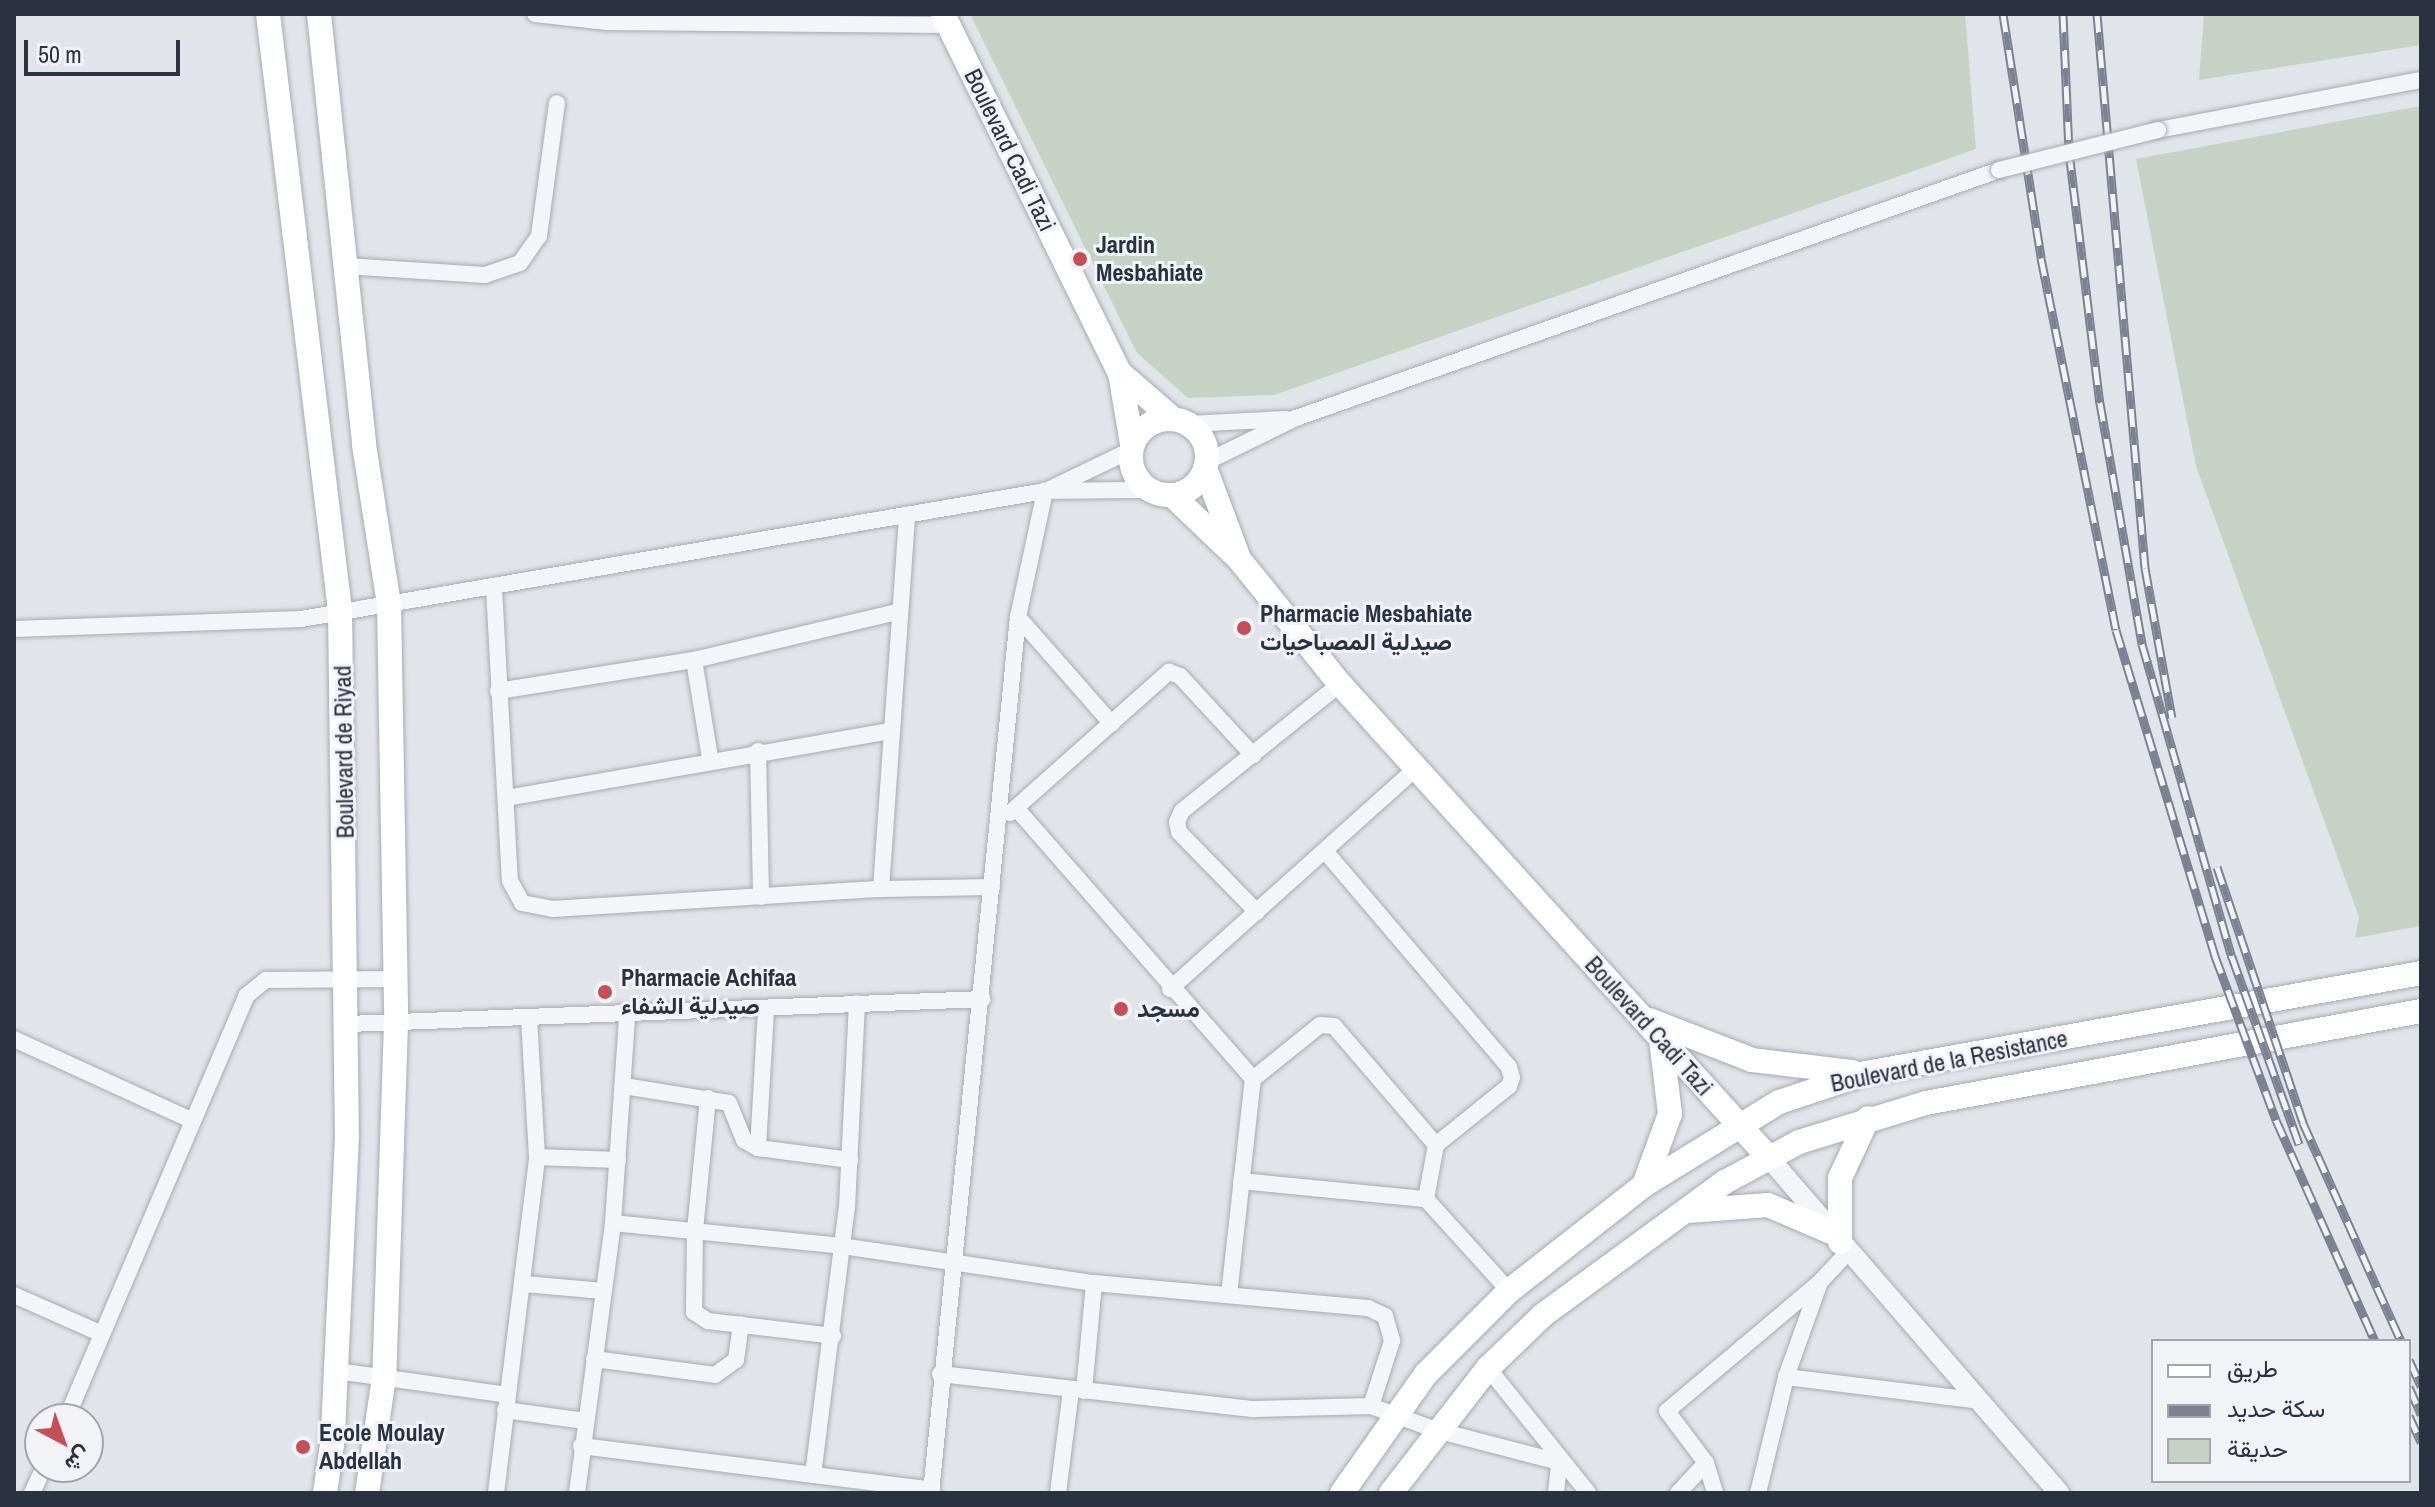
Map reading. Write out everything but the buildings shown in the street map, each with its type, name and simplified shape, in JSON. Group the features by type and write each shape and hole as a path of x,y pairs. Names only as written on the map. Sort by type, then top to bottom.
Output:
{"main road":[{"name":"Boulevard de Riyad","path":"268,14 340,611 348,1024 337,1371 325,1493"},
{"name":"Boulevard de Riyad","path":"319,14 345,266 389,604 396,1023 384,1377 367,1493"},
{"name":"Boulevard Cadi Tazi","path":"946,20 1120,373 1132,447"},
{"name":"Boulevard Cadi Tazi","path":"1120,373 1181,421"},
{"path":"1181,421 1203,440 1206,465 1193,486 1160,492 1131,465 1132,447 1148,424 1181,421"},
{"name":"Boulevard Cadi Tazi","path":"1206,465 1239,559"},
{"name":"Boulevard Cadi Tazi","path":"1160,492 1239,559 1340,684 1769,1158"},
{"name":"Boulevard de la Resistance","path":"1342,1493 1426,1374 1509,1291 1644,1185 1738,1124 1779,1102 1866,1073 2421,973"},
{"name":"Boulevard de la Resistance","path":"1391,1493 1436,1430 1488,1368 1543,1315 1682,1212 1769,1158 1832,1128 1926,1103 2421,1011"},
{"path":"1639,1016 1752,1060 1866,1073"},
{"path":"1644,1185 1670,1114 1661,1040"},
{"path":"1682,1212 1768,1205 1840,1242 1840,1178 1868,1118"}],"street":[{"path":"535,14 608,22 946,20"},
{"path":"1206,465 1296,418 1999,170 2158,130 2421,80"},
{"path":"345,266 485,275 520,263 539,236 557,103"},
{"path":"1181,421 1296,418"},
{"path":"1045,491 1132,447"},
{"path":"14,629 247,623 494,588 1045,491 1160,492"},
{"path":"581,1446 932,1492 940,1374 983,999 1018,617 1045,491"},
{"path":"881,889 897,612 907,515"},
{"path":"494,588 510,881 522,903 552,909 881,889 992,887"},
{"path":"498,691 694,660 897,612"},
{"path":"1018,617 1112,724"},
{"path":"694,660 710,758"},
{"path":"1000,822 1158,680 1174,672 1253,755"},
{"path":"1257,912 1179,832 1177,822 1182,811 1340,684"},
{"path":"506,798 710,758 889,731"},
{"path":"758,751 761,897"},
{"path":"1170,989 1416,768"},
{"path":"1016,808 1170,989 1253,1079"},
{"path":"1325,851 1509,1067 1509,1086 1436,1145 1426,1199"},
{"path":"73,1403 239,1010 256,986 266,980 395,979"},
{"path":"348,1024 983,999"},
{"path":"813,1475 842,1246 850,1160 857,1003"},
{"path":"758,1148 766,1009"},
{"path":"577,1493 613,1223 627,1015"},
{"path":"496,1493 524,1284 537,1157 529,1018"},
{"path":"1229,1295 1253,1079 1328,1023 1436,1145"},
{"path":"14,1039 191,1120"},
{"path":"624,1086 708,1098 732,1106 744,1140 758,1148 850,1160"},
{"path":"708,1098 695,1230 694,1312 708,1321 833,1336"},
{"path":"537,1157 618,1160"},
{"name":"Boulevard Cadi Tazi","path":"1769,1158 2059,1493"},
{"path":"1241,1181 1426,1199 1509,1291"},
{"path":"613,1223 842,1246 1094,1283 1341,1304 1385,1316 1392,1341 1371,1406"},
{"path":"1758,1493 1786,1377 1820,1282 1840,1242"},
{"path":"1715,1493 1706,1463 1667,1411 1820,1282"},
{"path":"1058,1493 1094,1283"},
{"path":"524,1284 604,1291"},
{"path":"14,1295 102,1334"},
{"path":"594,1359 715,1375 736,1360 741,1324"},
{"path":"1488,1368 1559,1462 1588,1493"},
{"path":"337,1371 384,1377 585,1421"},
{"path":"940,1374 1254,1409 1371,1406 1436,1430 1559,1462"},
{"path":"1786,1377 1982,1401"},
{"path":"1556,1493 1559,1462"},
{"path":"1678,1493 1706,1463"}],"green space":[{"path":"970,14 1965,14 1976,149 1274,395 1188,398 1137,353"},
{"path":"2204,14 2421,14 2421,45 2199,80"},
{"path":"2421,106 2421,926 2355,938 2359,917 2196,466 2136,159"}],"railway":[{"path":"2003,14 2041,258 2116,630 2215,956 2276,1120 2374,1339"},
{"path":"2063,14 2069,152 2100,403 2142,644 2232,957 2299,1144"},
{"path":"2097,14 2145,568 2172,718"},
{"path":"2217,867 2303,1123 2400,1339"},
{"path":"2411,1364 2421,1386"},
{"path":"2411,1392 2421,1414"},
{"path":"2411,1420 2421,1442"}],"place":[{"name":"Jardin Mesbahiate","path":"1080,259"},
{"name":"Pharmacie Mesbahiate صيدلية المصباحيات","path":"1244,628"},
{"name":"Pharmacie Achifaa صيدلية الشفاء","path":"605,992"},
{"name":"مسجد","path":"1121,1009"},
{"name":"Ecole Moulay Abdellah","path":"303,1447"}]}
